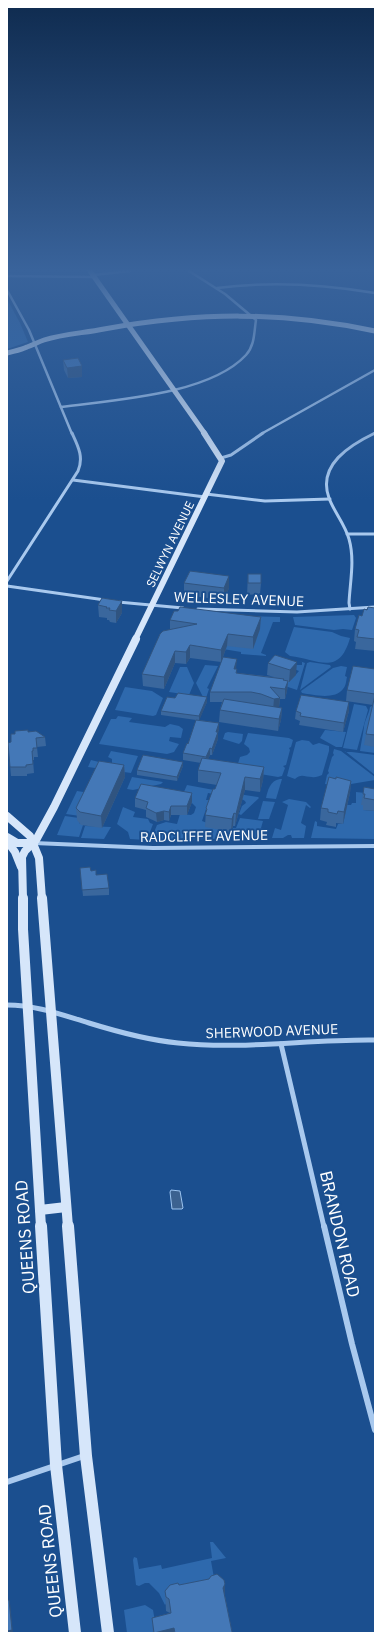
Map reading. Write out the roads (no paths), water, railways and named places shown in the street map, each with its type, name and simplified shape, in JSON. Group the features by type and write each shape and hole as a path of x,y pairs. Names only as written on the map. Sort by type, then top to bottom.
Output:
{"street":[{"path":"7,353 26,348"},
{"path":"7,581 80,469 81,455 36,348"},
{"path":"144,348 221,458 231,455 256,436 375,370"},
{"path":"61,407 175,391 230,368 244,357 250,348"},
{"path":"350,609 348,603 352,565 348,534 330,500 327,492 326,481 328,471 333,463 349,447 374,435"},
{"name":"SELWYN AVENUE","path":"34,843 54,806 206,496 220,465 221,458"},
{"path":"73,480 206,496 265,501 330,500"},
{"path":"348,534 375,534"},
{"path":"7,586 108,600"},
{"name":"WELLESLEY AVENUE","path":"114,601 185,609"},
{"name":"WELLESLEY AVENUE","path":"192,609 297,612 375,606"},
{"path":"7,816 28,833 34,843 39,858 86,1456 108,1633"},
{"path":"7,837 18,843 34,843"},
{"path":"7,841 22,870"},
{"name":"RADCLIFFE AVENUE","path":"34,843 153,848 375,846"},
{"name":"QUEENS ROAD","path":"34,843 24,852 22,870 28,1006 56,1465 75,1633"},
{"name":"SHERWOOD AVENUE","path":"7,1005 28,1006 51,1010 122,1032 171,1042 220,1046 281,1044 331,1040 375,1040"},
{"name":"BRANDON ROAD","path":"281,1044 352,1344 375,1430"},
{"path":"40,1210 66,1206"},
{"path":"7,1482 86,1456"}]}
